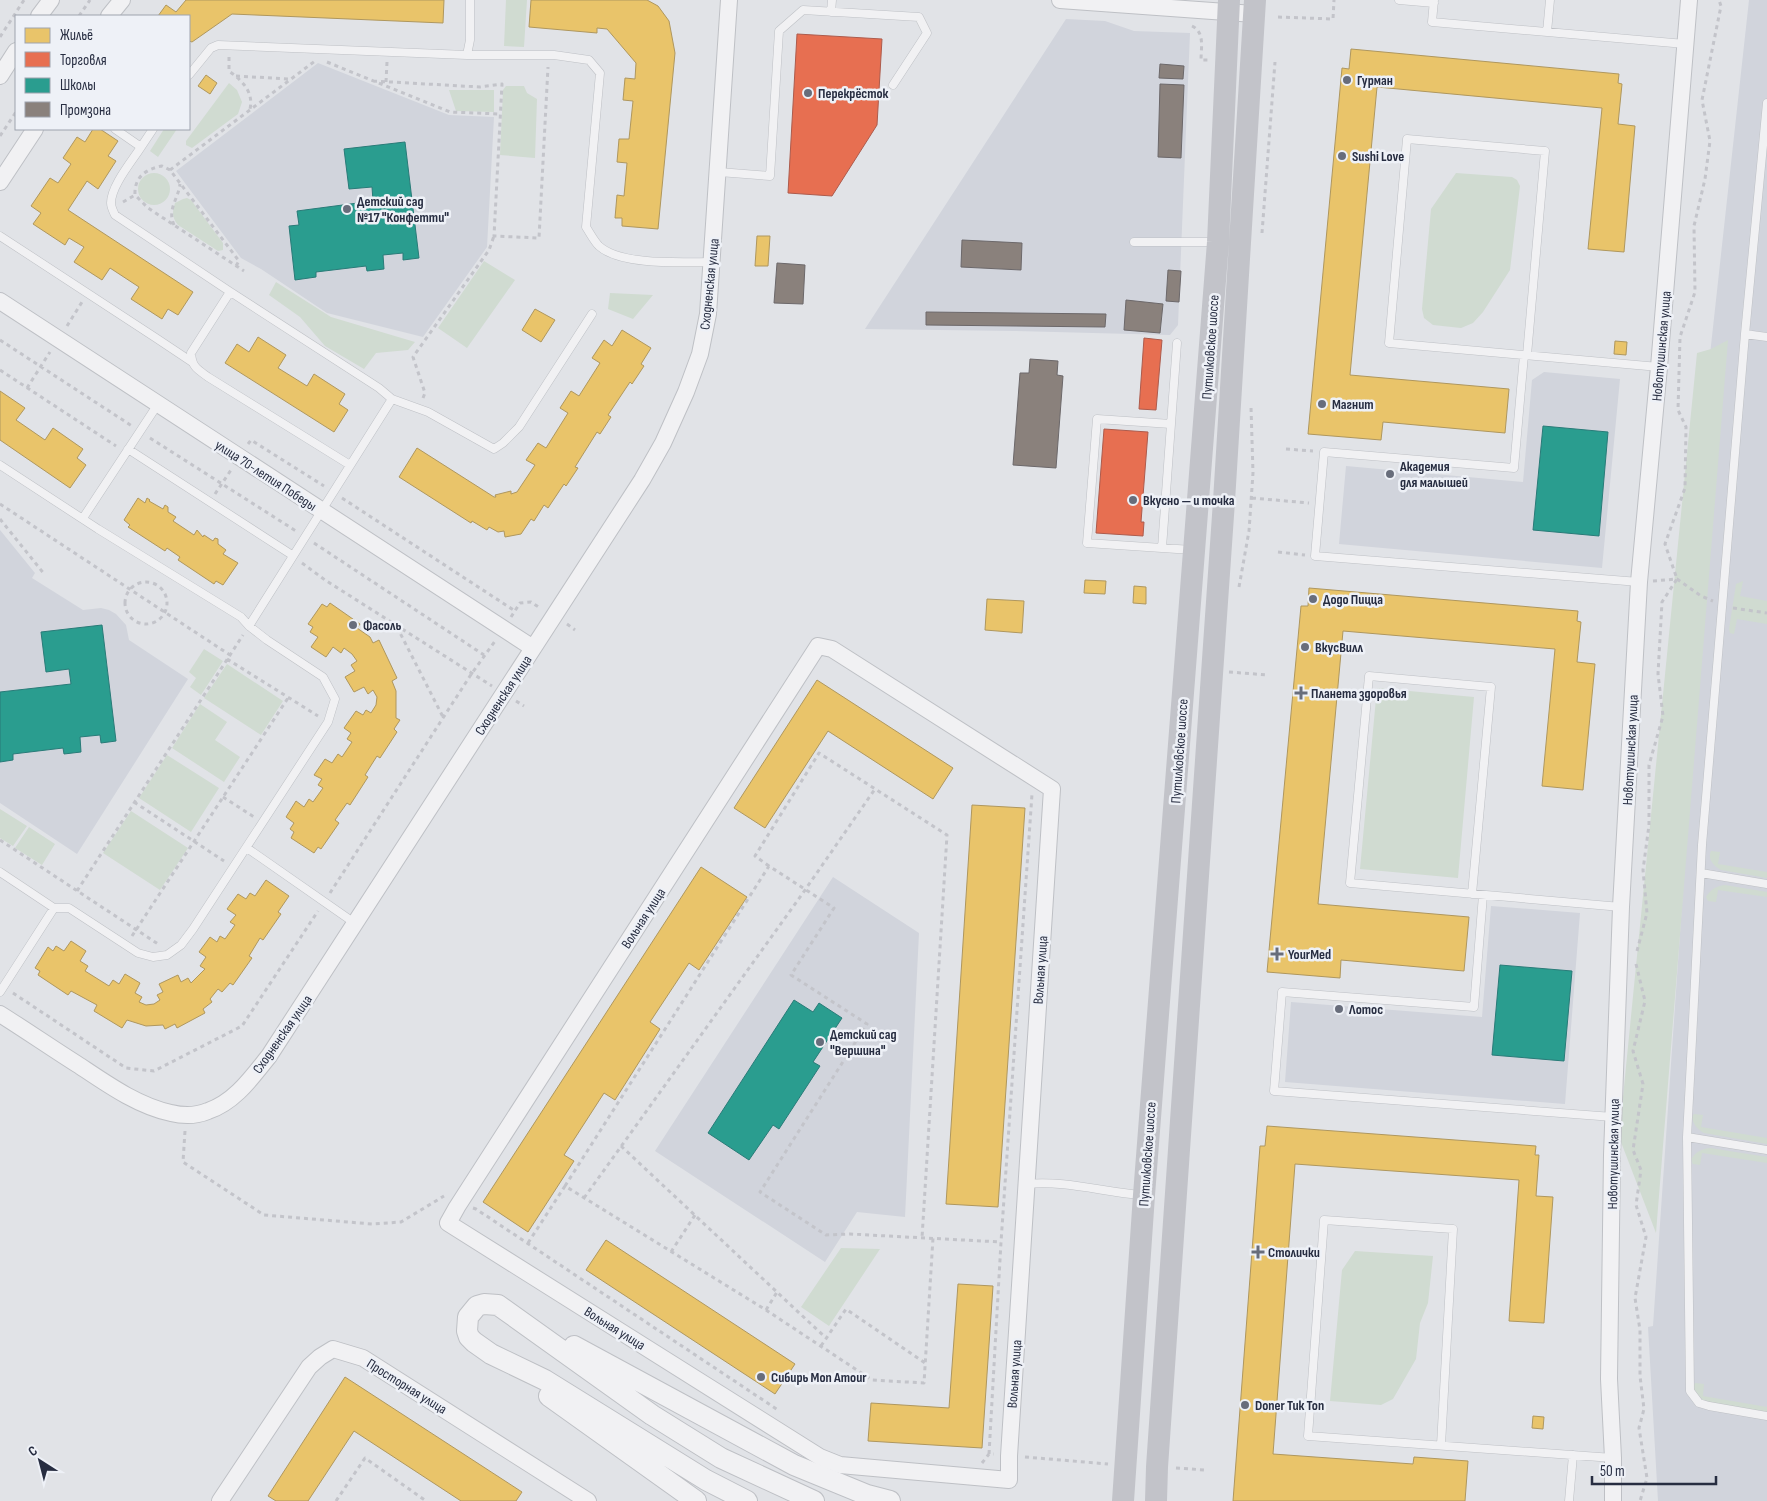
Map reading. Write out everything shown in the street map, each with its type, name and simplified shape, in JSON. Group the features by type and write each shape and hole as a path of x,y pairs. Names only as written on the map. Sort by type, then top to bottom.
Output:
{"main road":[{"name":"Путилковское шоссе","path":"1122,1497 1218,242 1229,6"},
{"name":"Путилковское шоссе","path":"1156,1501 1224,501 1254,7"}],"street":[{"path":"40,15 51,0"},
{"path":"110,15 122,0"},
{"name":"Сходненская улица","path":"0,1014 112,1087 139,1101 169,1113 186,1116 206,1112 228,1101 244,1088 270,1056 642,480 663,442 678,409 700,354 708,314 729,0"},
{"path":"1060,0 1254,7"},
{"name":"Новотушинская улица","path":"1613,1501 1609,1379 1613,1117 1620,907 1639,582 1689,0"},
{"path":"0,76 15,53"},
{"path":"0,182 34,130"},
{"name":"улица 70-летия Победы","path":"0,301 534,648"},
{"name":"Вольная улица","path":"818,646 832,649 1033,778 1052,789 1009,1480 840,1465 820,1457 448,1223 456,1207 818,646"},
{"path":"696,1501 616,1446 480,1347 469,1337 466,1323 468,1317 478,1306 484,1304 491,1303 505,1309 794,1465 867,1494 890,1501"},
{"path":"505,1309 660,1420 721,1458 814,1501"},
{"name":"Просторная улица","path":"220,1501 309,1367 333,1349 363,1358 588,1501"},
{"path":"491,1354 545,1380 706,1480 747,1501"}],"lane":[{"path":"467,55 470,40 470,0"},
{"path":"831,12 832,0"},
{"path":"1399,0 1434,1 1432,22 1685,44"},
{"path":"1547,32 1550,0"},
{"path":"719,172 770,176 779,31 803,10 919,17 927,33 893,85"},
{"path":"190,75 211,48 229,44 388,53 548,55 589,60 600,73 586,227 600,246 624,259 712,262"},
{"path":"1767,104 1745,334 1702,845 1687,1137 1690,1391 1699,1403 1704,1405 1767,1416"},
{"path":"116,130 141,147"},
{"path":"152,130 120,179 112,197 111,205 115,215 379,388 392,399 428,412 494,449 519,428 592,314"},
{"path":"1639,582 1315,556 1324,452 1514,468 1525,355 1545,150 1406,139 1389,343 1525,355 1659,366"},
{"path":"0,236 192,362 198,370 350,464"},
{"path":"1134,242 1218,242"},
{"path":"192,362 191,353 230,292"},
{"path":"1745,334 1767,337"},
{"path":"1162,548 1177,344"},
{"path":"249,626 392,399"},
{"path":"83,518 158,404"},
{"path":"1171,424 1096,419 1087,543 1194,551"},
{"path":"127,450 292,555"},
{"path":"0,465 98,529 240,617 249,626 323,677 335,699 328,722 247,848 193,929 181,945 167,955 153,957 138,953 68,908 54,908 0,872"},
{"path":"1472,894 1491,687 1369,676 1350,883 1483,895 1620,907"},
{"path":"247,848 356,924"},
{"path":"1701,873 1767,884"},
{"path":"1483,895 1474,1007 1282,992 1274,1091 1613,1117"},
{"path":"2,989 54,908"},
{"path":"1687,1137 1767,1150"},
{"path":"1026,1184 1042,1182 1144,1195"},
{"path":"1441,1445 1452,1229 1324,1220 1308,1436 1613,1458"},
{"path":"1570,1501 1573,1455"}],"path":[{"path":"0,37 24,0"},
{"path":"80,15 90,0"},
{"path":"1278,17 1332,19 1334,0"},
{"path":"1718,0 1720,6 1702,100 1710,142 1705,179 1694,226 1695,292 1680,337 1678,410 1686,427 1685,488 1665,544 1677,579 1701,596 1723,606 1767,613"},
{"path":"1184,25 1198,29 1201,35 1201,60"},
{"path":"229,44 228,70 243,82 247,88 251,104 250,110"},
{"path":"386,82 388,53"},
{"path":"494,236 539,238 548,55"},
{"path":"170,170 318,59 450,112 500,114"},
{"path":"235,76 290,80"},
{"path":"373,81 480,87 502,84 494,236 490,250 413,357 425,393"},
{"path":"0,136 15,114"},
{"path":"236,266 240,261 170,170 162,166 145,171 139,178 135,188 135,195 142,203 175,226 236,266 244,271"},
{"path":"175,226 171,219 171,211 179,194 180,183"},
{"path":"0,340 484,656"},
{"path":"0,370 127,450"},
{"path":"1286,449 1324,452"},
{"path":"333,492 515,611"},
{"path":"1252,498 1320,504"},
{"path":"0,504 57,540 63,547 165,613 288,698 328,722"},
{"path":"0,519 44,575"},
{"path":"1278,552 1315,556"},
{"path":"292,555 325,580 524,706"},
{"path":"1639,582 1677,579"},
{"path":"1640,1501 1647,1478 1639,1428 1644,1410 1640,1368 1640,1330 1635,1298 1646,1238 1636,1206 1641,1170 1633,1150 1643,1084 1633,1051 1644,1001 1635,959 1648,913 1643,870 1648,825 1649,765 1663,716 1658,674 1662,602 1677,579"},
{"path":"145,582 157,585 165,594 167,600 165,613 155,622 148,624 135,620 130,616 126,603 130,590 134,586 145,582"},
{"path":"2,989 126,1068 154,1071 242,1026 472,673 520,603 531,602 575,630"},
{"path":"396,625 443,718"},
{"path":"77,890 249,626"},
{"path":"1225,671 1268,674"},
{"path":"127,945 288,698"},
{"path":"922,1238 947,835 819,753 755,856 834,908 791,975 867,1024 760,1192 826,1235 850,1234 922,1238 933,1238 1001,1242"},
{"path":"989,1454 1001,1242 1033,778"},
{"path":"584,1198 805,890 875,789"},
{"path":"224,797 263,822"},
{"path":"134,802 233,867"},
{"path":"0,840 170,952"},
{"path":"528,1243 769,866"},
{"path":"621,1146 826,1338"},
{"path":"565,1186 766,1310 872,1380 924,1383 933,1238"},
{"path":"671,1252 695,1215"},
{"path":"766,1310 777,1292"},
{"path":"821,1346 846,1309 925,1363"},
{"path":"336,1501 365,1458 426,1501"},
{"path":"1168,1468 1205,1470"}],"shaded area":[{"path":"506,0 527,0 524,47 504,46"},
{"path":"1749,0 1767,0 1767,1501 1658,1501 1648,1327 1653,1326 1684,875 1705,400"},
{"path":"1066,19 1105,21 1134,31 1190,33 1178,325 1170,335 865,329"},
{"name":"Детский сад №17 \"Конфетти\"","path":"318,63 449,115 494,117 487,247 423,337 327,313 261,269 241,258 176,171"},
{"path":"229,83 237,90 242,102 238,114 192,148 186,145 186,141"},
{"path":"506,86 524,86 527,93 537,99 535,158 500,155 503,90"},
{"path":"449,90 494,90 494,112 456,111"},
{"path":"163,130 176,130 158,157 150,151"},
{"path":"154,173 166,177 170,189 166,201 154,205 142,201 138,189 142,177"},
{"path":"1456,173 1512,177 1517,180 1520,186 1510,270 1483,312 1473,323 1461,328 1433,325 1424,318 1422,309 1431,209"},
{"path":"187,198 191,200 223,243 223,250 218,251 178,225 173,215 175,203"},
{"path":"484,261 515,280 467,348 438,328"},
{"path":"276,282 331,317 415,342 408,350 376,353 364,369 325,346 300,317 269,295"},
{"path":"610,293 653,295 633,319 608,309"},
{"path":"1728,340 1656,1233 1619,1137 1697,353 1711,349"},
{"name":"Академия для малышей","path":"1544,372 1620,379 1602,568 1339,544 1346,466 1523,482 1532,380"},
{"path":"0,530 35,573 32,578 83,610 101,608 116,614 126,625 129,640 188,679 77,854 0,803"},
{"path":"1743,581 1740,596 1767,601 1767,624 1737,619 1734,634 1730,633 1729,629 1736,584"},
{"path":"204,649 223,661 201,695 190,687 196,678 189,672"},
{"path":"227,664 283,701 261,735 204,698"},
{"path":"1377,688 1474,697 1458,878 1360,869"},
{"path":"200,704 227,722 215,740 240,757 224,782 172,748"},
{"path":"167,755 219,788 191,832 139,798"},
{"path":"0,809 27,826 13,846 0,838"},
{"path":"131,811 188,848 160,890 103,853"},
{"path":"29,827 55,844 42,865 15,848"},
{"path":"1711,851 1720,852 1718,864 1767,872 1767,878 1721,870 1712,862 1710,857"},
{"name":"Детский сад \"Вершина\"","path":"833,877 919,933 905,1217 857,1212 825,1262 655,1151"},
{"path":"1725,885 1767,892 1767,897 1718,890 1716,902 1708,901 1706,897 1712,890"},
{"name":"Лотос","path":"1491,906 1580,913 1565,1104 1285,1082 1291,1002 1482,1017"},
{"path":"1694,1114 1703,1115 1701,1127 1767,1138 1767,1144 1704,1133 1694,1124 1692,1117"},
{"path":"1710,1148 1767,1157 1767,1163 1702,1153 1700,1165 1693,1164 1691,1160 1696,1153"},
{"path":"841,1248 880,1249 829,1326 801,1307"},
{"path":"1355,1251 1433,1256 1428,1303 1420,1323 1416,1359 1393,1399 1381,1405 1330,1401 1342,1270"},
{"path":"1695,1383 1704,1384 1703,1396 1767,1407 1767,1412 1705,1402 1694,1391 1693,1386"}],"building: Жильё":[{"path":"186,0 444,0 443,23 232,14 192,42 190,41 190,15 159,15 166,5 176,12"},
{"path":"531,0 647,0 658,6 669,21 675,53 658,229 622,226 622,218 615,218 617,195 624,196 627,163 617,162 619,139 629,139 633,101 623,100 625,78 635,79 636,63 607,29 597,28 597,33 529,27"},
{"path":"1351,49 1619,74 1618,83 1622,84 1618,124 1635,126 1624,252 1588,249 1602,108 1377,87 1350,375 1509,389 1505,433 1383,422 1381,440 1308,434 1342,68 1349,69"},
{"path":"206,75 217,83 210,94 198,86"},
{"path":"92,130 102,130 118,141 108,156 116,161 98,189 87,181 68,210 193,292 178,315 168,309 162,319 131,299 139,287 110,268 102,280 74,262 84,247 69,238 65,245 33,224 41,213 31,206 50,178 58,183 71,164 63,158 77,137 85,142"},
{"path":"757,236 770,236 768,266 755,266"},
{"path":"535,309 555,320 541,342 522,330"},
{"path":"622,330 651,348 641,364 644,366 632,384 630,382 608,415 611,417 600,434 597,432 575,467 578,468 566,486 564,484 548,508 544,505 534,521 531,519 521,534 505,537 504,531 498,532 489,527 487,530 472,521 471,523 399,477 417,448 494,497 496,497 495,495 511,491 511,494 517,492 535,465 526,460 538,443 546,448 568,413 560,408 571,391 579,396 600,363 592,358 604,340 612,346"},
{"path":"258,337 286,355 278,368 307,386 314,374 345,394 339,404 348,410 334,432 225,363 237,344 249,352"},
{"path":"1615,341 1627,342 1626,355 1614,354"},
{"path":"0,391 25,408 16,420 45,440 53,428 83,449 77,458 86,465 70,488 0,440"},
{"path":"138,498 145,503 147,498 163,509 165,505 168,507 168,512 176,517 173,521 194,535 197,530 203,537 204,535 213,541 215,538 218,539 218,544 226,550 223,554 238,563 223,585 216,581 214,584 178,560 180,557 167,548 165,551 128,527 130,525 124,520"},
{"path":"1085,580 1106,581 1105,594 1084,593"},
{"path":"1134,586 1146,587 1146,604 1133,603"},
{"path":"1309,588 1578,611 1577,621 1581,622 1577,662 1595,664 1583,790 1542,786 1555,649 1343,631 1318,904 1469,917 1464,971 1341,960 1340,978 1267,972 1301,606 1308,606"},
{"path":"987,599 1024,601 1022,633 985,630"},
{"path":"330,603 360,624 357,628 370,637 373,643 379,640 397,678 392,681 396,691 396,718 400,720 394,729 397,732 380,758 377,756 365,775 368,777 350,805 347,803 335,820 339,823 321,849 318,847 314,853 291,838 294,832 290,829 294,823 286,817 296,801 304,807 309,799 313,802 323,788 318,785 322,779 314,775 325,759 332,763 338,754 342,757 352,742 347,739 351,733 344,728 356,711 363,715 366,710 371,713 376,705 377,697 373,690 368,694 364,687 354,692 345,677 355,671 351,665 357,661 352,654 344,648 341,653 333,647 326,657 311,647 318,637 310,632 313,627 308,624 322,604 327,607"},
{"path":"817,680 953,768 933,799 828,731 765,828 734,808"},
{"path":"972,805 1025,808 998,1207 946,1204"},
{"path":"701,867 747,897 699,970 689,963 650,1022 660,1029 615,1100 604,1093 564,1155 574,1161 528,1232 483,1202"},
{"path":"266,880 289,896 278,912 281,914 263,940 260,938 249,956 252,958 233,985 230,983 222,992 218,989 210,999 212,1002 203,1009 205,1013 177,1028 175,1024 165,1029 163,1025 146,1026 127,1020 122,1028 94,1011 97,1005 71,991 68,995 38,975 40,971 35,968 48,947 53,951 56,946 64,951 71,941 86,951 80,961 88,966 85,971 109,986 113,980 119,984 125,974 140,983 135,993 142,997 139,1002 146,1005 154,1004 160,1000 157,995 163,992 159,984 178,975 181,982 188,978 191,983 205,969 200,966 206,957 199,952 210,937 217,942 220,936 225,939 235,925 230,922 236,915 227,909 238,894 246,899 250,893 255,896"},
{"path":"1267,1126 1536,1146 1535,1155 1539,1155 1536,1196 1553,1197 1544,1323 1509,1321 1519,1180 1295,1164 1273,1454 1413,1464 1414,1457 1468,1461 1465,1501 1233,1501 1260,1146 1265,1146"},
{"path":"606,1240 795,1364 775,1394 586,1270"},
{"path":"958,1284 993,1286 982,1448 868,1441 871,1403 949,1408"},
{"path":"345,1377 522,1492 516,1501 461,1501 354,1431 308,1501 276,1501 268,1496"},
{"path":"1533,1416 1544,1417 1543,1429 1532,1428"}],"building: Торговля":[{"path":"797,34 882,39 877,125 832,196 788,193"},
{"path":"1144,338 1162,340 1156,410 1139,409"},
{"path":"1104,429 1148,432 1141,522 1144,522 1143,536 1096,533"}],"building: Школы":[{"path":"405,142 419,258 403,260 403,253 383,255 384,269 367,271 366,266 316,272 316,277 295,280 289,226 299,225 297,211 373,201 372,187 349,189 344,149"},
{"path":"1543,426 1608,432 1599,536 1533,530"},
{"path":"102,625 116,741 101,743 100,735 80,737 81,752 64,754 63,748 13,754 13,760 0,762 0,692 71,684 69,669 46,672 41,632"},
{"path":"1500,965 1572,971 1564,1061 1492,1055"},
{"path":"794,1000 813,1012 819,1003 842,1018 813,1062 820,1066 779,1129 773,1125 749,1160 708,1133"}],"building: Промзона":[{"path":"1160,64 1184,66 1183,79 1159,78"},
{"path":"1160,84 1184,85 1181,158 1158,157"},
{"path":"962,240 1022,243 1021,270 961,267"},
{"path":"777,263 805,265 803,304 774,303"},
{"path":"1168,270 1181,271 1179,302 1166,301"},
{"path":"1126,300 1163,304 1160,333 1124,330"},
{"path":"926,312 1106,314 1105,327 926,325"},
{"path":"1030,359 1058,361 1057,375 1063,376 1056,468 1013,465 1020,373 1029,373"}],"place":[{"name":"Гурман","path":"1347,80"},
{"name":"Перекрёсток","path":"808,93"},
{"name":"Sushi Love","path":"1342,156"},
{"name":"Детский сад №17 \"Конфетти\"","path":"347,209"},
{"name":"Магнит","path":"1322,404"},
{"name":"Академия для малышей","path":"1390,474"},
{"name":"Вкусно — и точка","path":"1133,500"},
{"name":"Додо Пицца","path":"1313,599"},
{"name":"Фасоль","path":"353,625"},
{"name":"ВкусВилл","path":"1305,647"},
{"name":"Планета здоровья","path":"1301,693"},
{"name":"YourMed","path":"1277,954"},
{"name":"Лотос","path":"1339,1009"},
{"name":"Детский сад \"Вершина\"","path":"820,1042"},
{"name":"Столички","path":"1258,1252"},
{"name":"Сибирь Mon Amour","path":"761,1377"},
{"name":"Doner Тик Топ","path":"1245,1405"}]}
